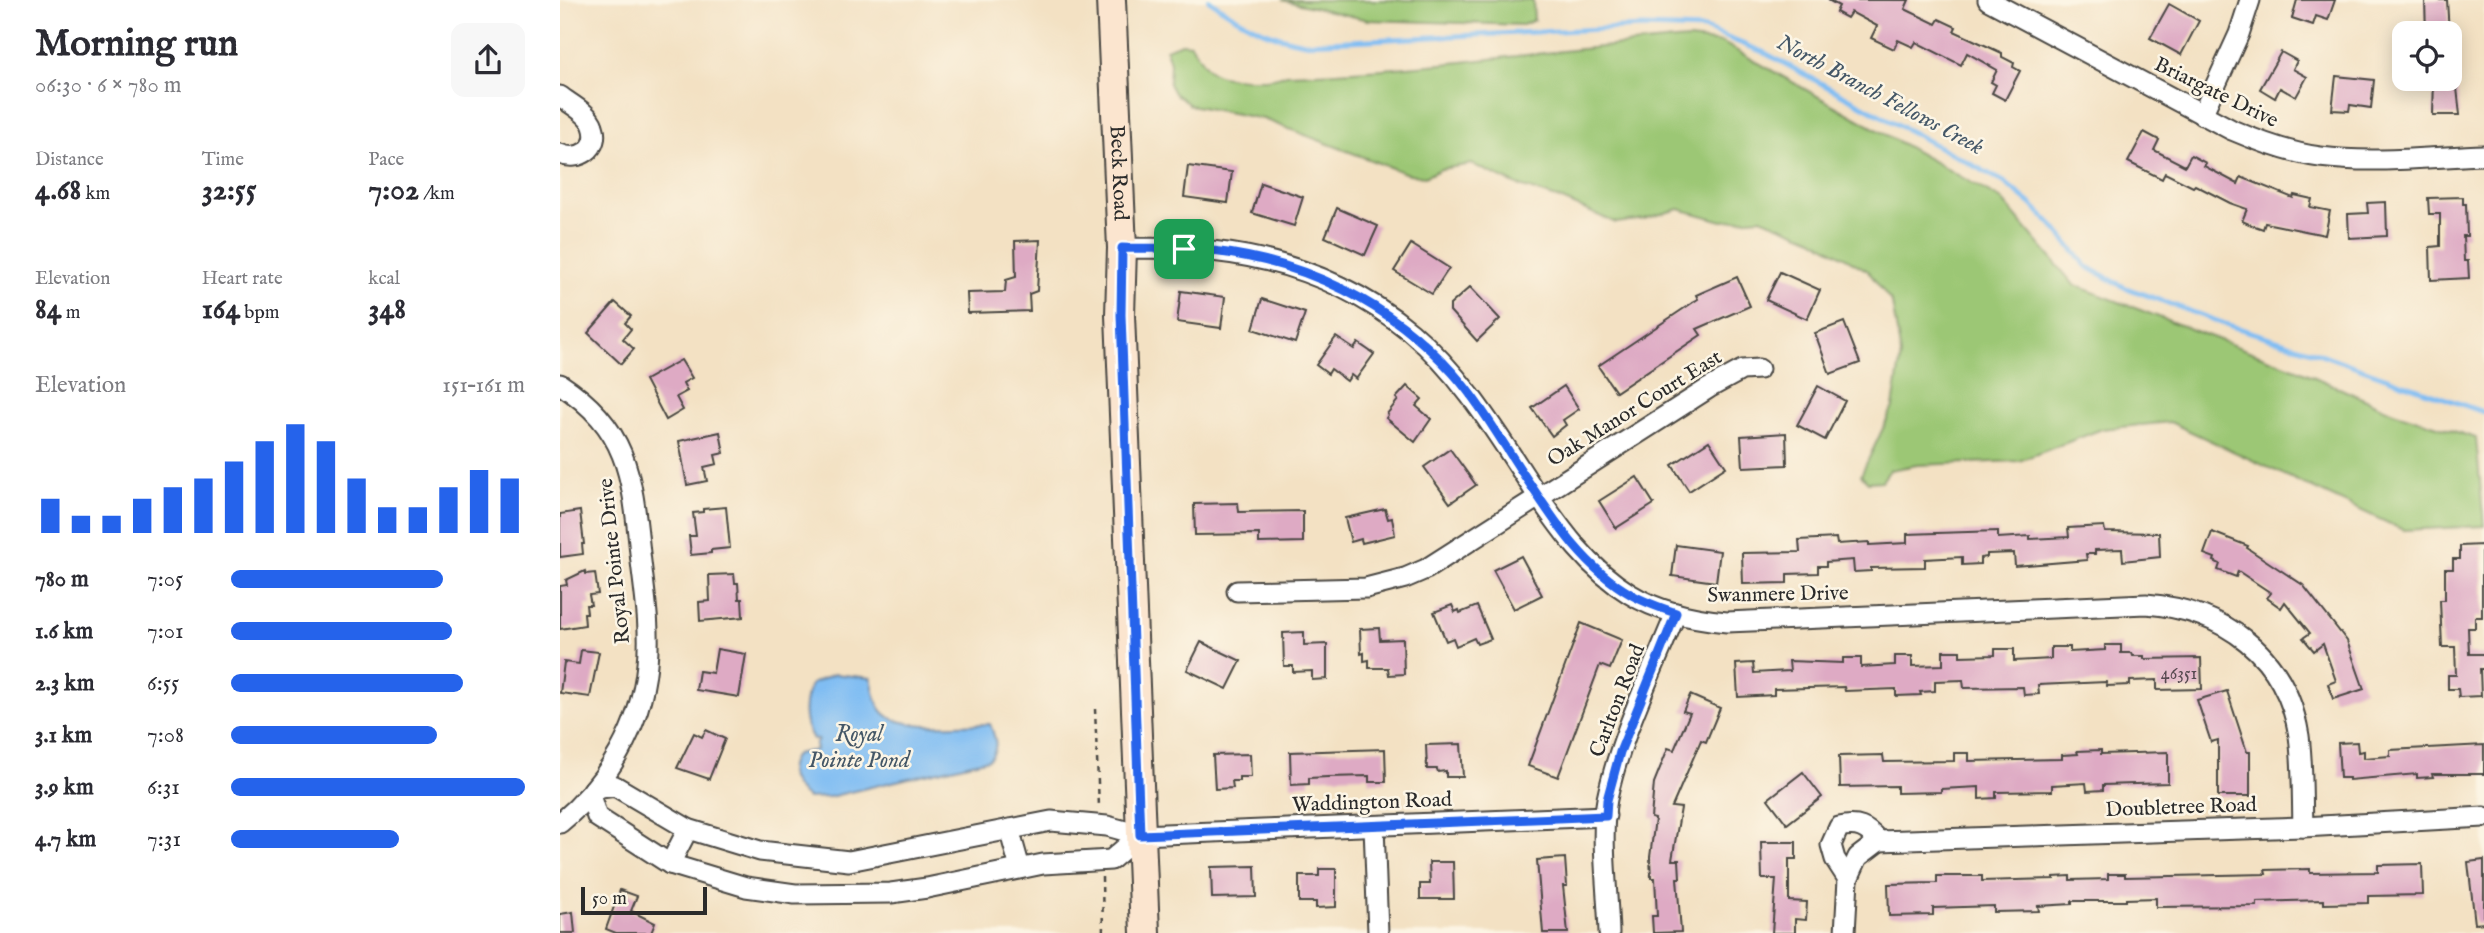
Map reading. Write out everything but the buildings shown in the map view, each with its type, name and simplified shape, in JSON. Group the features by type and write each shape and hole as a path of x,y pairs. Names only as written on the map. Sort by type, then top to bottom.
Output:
{"main road":[{"name":"Beck Road","path":"1111,0 1145,933"}],"street":[{"path":"2202,115 2239,34 2250,0"},
{"name":"Briargate Drive","path":"1995,2 2202,115 2260,142 2321,157 2368,159 2484,155"},
{"path":"560,96 587,117 593,124 594,132 590,149 583,155 570,157 560,154"},
{"name":"Swanmere Drive","path":"1122,248 1211,250 1246,256 1312,274 1364,299 1411,332 1454,374 1571,544 1600,572 1633,596 1676,613 1701,620 1727,622 2146,604 2173,606 2220,623 2247,641 2270,666 2293,710 2299,737 2303,827"},
{"name":"Oak Manor Court East","path":"1237,591 1366,588 1405,578 1426,569 1709,388 1742,370 1759,369"},
{"name":"Royal Pointe Drive","path":"560,384 595,411 610,430 629,470 635,497 648,625 648,662 634,721 615,762 565,819"},
{"name":"Carlton Road","path":"1609,933 1607,800 1620,752 1676,613"},
{"path":"615,762 615,777 622,789"},
{"path":"597,817 591,798 594,789 608,786 622,789"},
{"name":"Waddington Road","path":"622,789 688,829 760,851 849,861 1051,821 1107,825 1140,835 1606,816"},
{"path":"565,819 577,812 597,817 670,864 746,887 795,894 891,894 1020,868 1111,860 1140,835"},
{"name":"Doubletree Road","path":"1879,841 2303,827 2484,817"},
{"path":"1845,933 1848,879 1858,857 1879,841 1867,828 1855,824 1839,827 1831,845 1835,859 1848,879"},
{"path":"1374,826 1378,933"},
{"path":"670,864 688,829"},
{"path":"1009,829 1020,868"}],"green space":[{"path":"1282,0 1524,0 1533,1 1534,20 1523,25 1368,20"},
{"path":"1689,39 1723,43 2002,200 2074,285 2299,370 2393,412 2476,438 2484,526 2403,530 2170,422 2102,429 2019,461 1917,465 1890,470 1882,481 1868,482 1861,475 1893,407 1901,355 1892,303 1868,271 1813,239 1761,218 1722,221 1679,209 1644,219 1616,223 1560,199 1517,185 1472,164 1441,169 1425,177 1405,173 1263,119 1190,105 1174,93 1169,84 1170,63 1166,49 1181,43 1191,44 1212,72 1227,77 1260,79 1286,74 1387,69"}],"water":[{"name":"Royal Pointe Pond","path":"834,674 871,678 879,705 892,719 934,725 990,724 995,738 995,751 989,759 829,797 808,798 791,779 790,767 796,754 816,750 818,740 813,739 805,719 806,697 811,684"}],"waterway":[{"name":"North Branch Fellows Creek","path":"1209,0 1254,27 1305,43 1643,27 1705,29 1763,52 2004,182 2054,227 2086,266 2124,287 2483,412"}],"route":[{"path":"1122,248 1184,249 1246,256 1312,274 1342,287 1390,316 1430,349 1454,374 1571,544 1585,559 1633,596 1676,613 1620,752 1607,800 1606,816 1140,835 1121,315 1122,248"}]}
